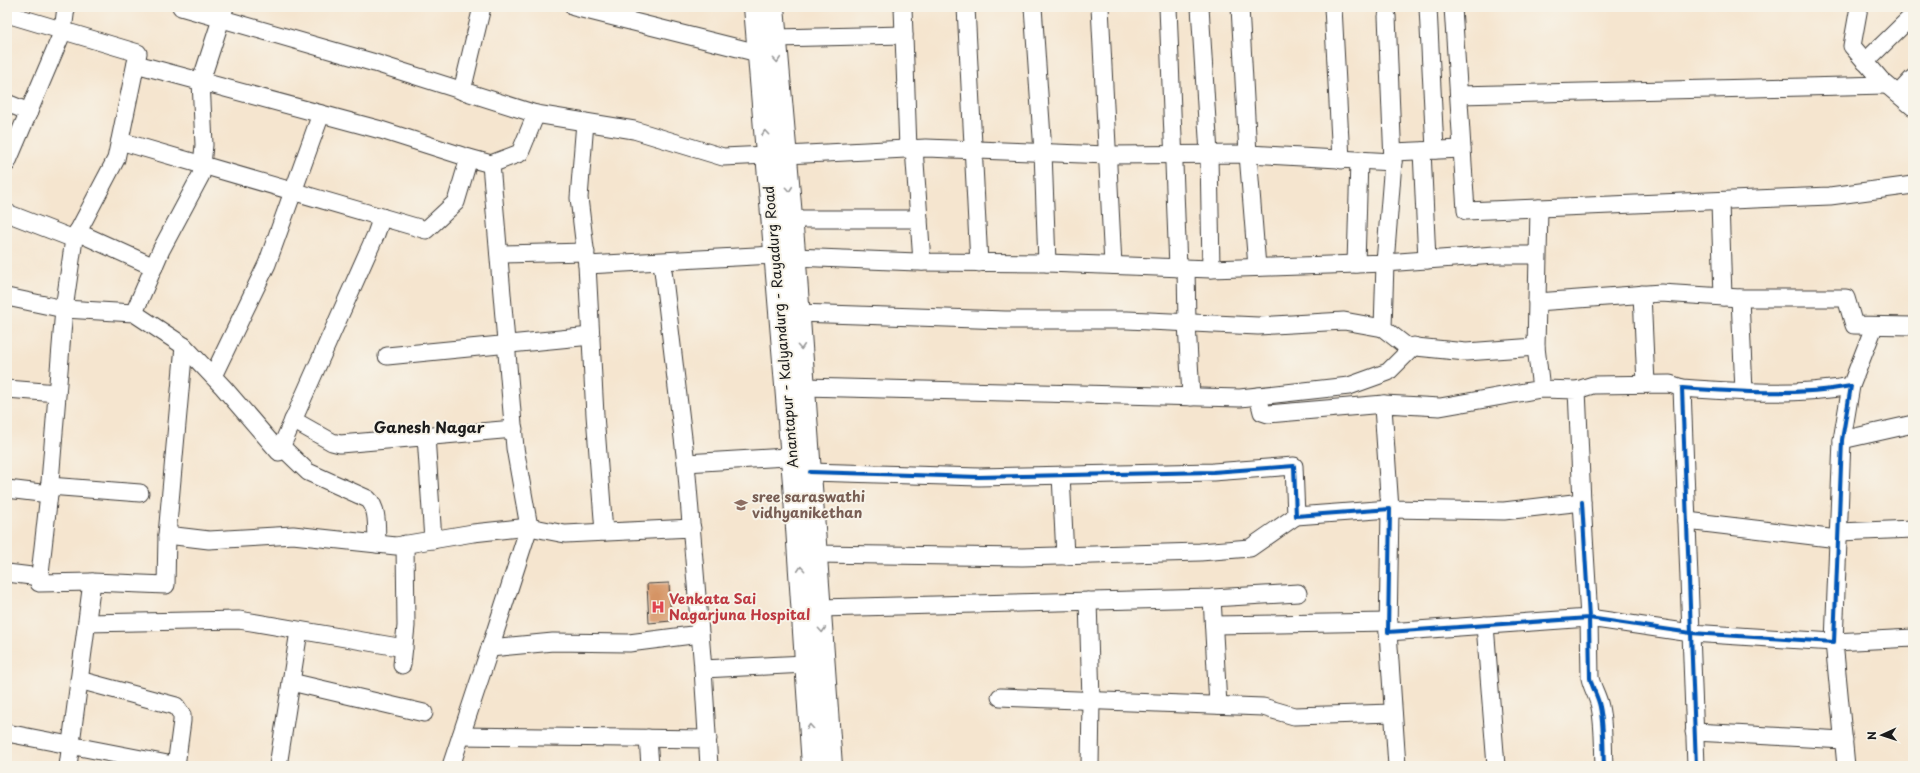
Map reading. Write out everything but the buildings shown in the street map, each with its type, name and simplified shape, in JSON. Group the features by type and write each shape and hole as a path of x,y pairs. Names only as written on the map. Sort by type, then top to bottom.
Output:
{"highway":[{"name":"Anantapur - Kalyandurg - Rayadurg Road","path":"755,7 758,53 776,155 791,218 785,256 798,313 804,387 806,664 813,766"},
{"name":"Anantapur - Kalyandurg - Rayadurg Road","path":"773,7 775,38 776,155 804,461 816,554 831,766"}],"street":[{"path":"7,163 63,31 66,7"},
{"path":"181,7 223,13 536,114 634,130 723,157 911,149 1108,155 1248,154 1359,160 1393,157 1428,151 1462,149"},
{"path":"462,91 482,7"},
{"path":"574,7 758,53"},
{"path":"903,7 911,149 919,218 922,262"},
{"path":"966,7 975,150 979,263"},
{"path":"1033,7 1043,152 1047,263"},
{"path":"1100,7 1113,265"},
{"path":"1168,7 1173,155 1187,323 1191,397"},
{"path":"1200,7 1208,154 1211,269"},
{"path":"1240,7 1248,154 1257,267"},
{"path":"1333,7 1341,160"},
{"path":"1427,260 1428,7"},
{"path":"1453,7 1466,211 1720,202 1830,196 1913,185"},
{"path":"1859,7 1852,46 1892,90 1913,107"},
{"path":"134,313 161,250 200,175 204,145 201,82 223,13"},
{"path":"7,14 138,53 116,158 76,235 64,309 49,490 39,583 92,582 166,585 167,535 184,346"},
{"path":"1866,62 1913,15"},
{"path":"1383,328 1385,262 1393,157 1387,16"},
{"path":"775,38 904,35"},
{"path":"136,64 381,130 491,164 520,154 536,114"},
{"path":"1459,95 1892,90 1913,78"},
{"path":"7,103 29,112"},
{"path":"213,376 267,264 321,114"},
{"path":"585,122 579,198 586,258 604,532"},
{"path":"120,141 426,230 456,202 468,158"},
{"path":"1356,264 1359,160"},
{"path":"451,766 529,527 515,448 491,164"},
{"path":"1720,202 1744,392"},
{"path":"1539,208 1536,347 1541,389"},
{"path":"7,213 76,235 154,267"},
{"path":"7,297 64,309 134,313 184,346 213,376 279,452 376,234 382,217"},
{"path":"791,218 919,218"},
{"path":"499,254 662,262 785,256 922,262 1047,263 1211,269 1356,264 1538,254"},
{"path":"662,262 686,463 710,766"},
{"path":"1537,302 1662,293 1732,297 1846,298 1854,325 1913,326"},
{"path":"1642,294 1646,384"},
{"path":"798,313 1005,320 1126,320 1258,326 1344,321 1383,328 1406,346 1466,352 1536,347"},
{"path":"1846,766 1834,642 1842,440 1851,386 1873,326"},
{"path":"387,356 591,336"},
{"path":"804,387 1240,398 1349,386 1388,372 1414,346"},
{"path":"1258,396 1260,410 1268,414 1384,404 1440,407 1541,389 1577,390 1582,387 1593,385 1670,384 1682,388 1744,392 1833,390 1851,386"},
{"path":"1682,388 1696,766"},
{"path":"7,389 57,393"},
{"path":"1577,390 1589,618 1590,678 1601,710 1604,766"},
{"path":"1384,404 1390,509 1388,627 1397,766"},
{"path":"293,420 332,442 340,444 514,429"},
{"path":"1842,440 1913,424"},
{"path":"426,436 433,540"},
{"path":"281,446 308,472 368,499 372,503 375,513 377,544"},
{"path":"686,463 804,461 980,477 1213,472 1294,466 1296,516"},
{"path":"1061,475 1065,556"},
{"path":"7,489 140,494"},
{"path":"816,554 1022,557 1200,552 1250,548 1296,516 1390,509 1504,511 1582,502"},
{"path":"1687,521 1838,535 1913,529"},
{"path":"167,535 210,540 293,535 396,546 529,527 565,534 692,528"},
{"path":"86,623 239,620 299,631 403,656 406,626 404,544"},
{"path":"7,573 40,577"},
{"path":"68,766 92,582"},
{"path":"820,608 1212,598 1298,593"},
{"path":"1212,598 1218,705"},
{"path":"1088,601 1091,700 1090,766"},
{"path":"1214,624 1388,627 1485,626 1589,618 1691,633 1834,642 1913,638"},
{"path":"1485,626 1496,766"},
{"path":"278,766 299,631"},
{"path":"490,648 553,642 629,643 700,634"},
{"path":"703,670 806,664"},
{"path":"7,733 178,766 182,714 176,706 79,680"},
{"path":"291,682 424,713"},
{"path":"1000,697 1263,707 1294,716 1393,713"},
{"path":"1694,732 1844,740"},
{"path":"461,736 708,739"},
{"path":"648,738 650,766"}],"cycle path":[{"path":"1604,766 1601,714 1599,703 1590,678 1589,618 1691,633 1682,388 1745,392 1788,392 1851,386 1842,440 1834,642 1691,633 1696,766"},
{"path":"810,472 979,477 1213,472 1294,466 1296,516 1390,509 1388,632 1589,618 1582,502"}],"place":[{"name":"sree saraswathi vidhyanikethan","path":"741,505"},
{"name":"Venkata Sai Nagarjuna Hospital","path":"658,607"}],"district":[{"name":"Ganesh Nagar","path":"429,428"}]}
